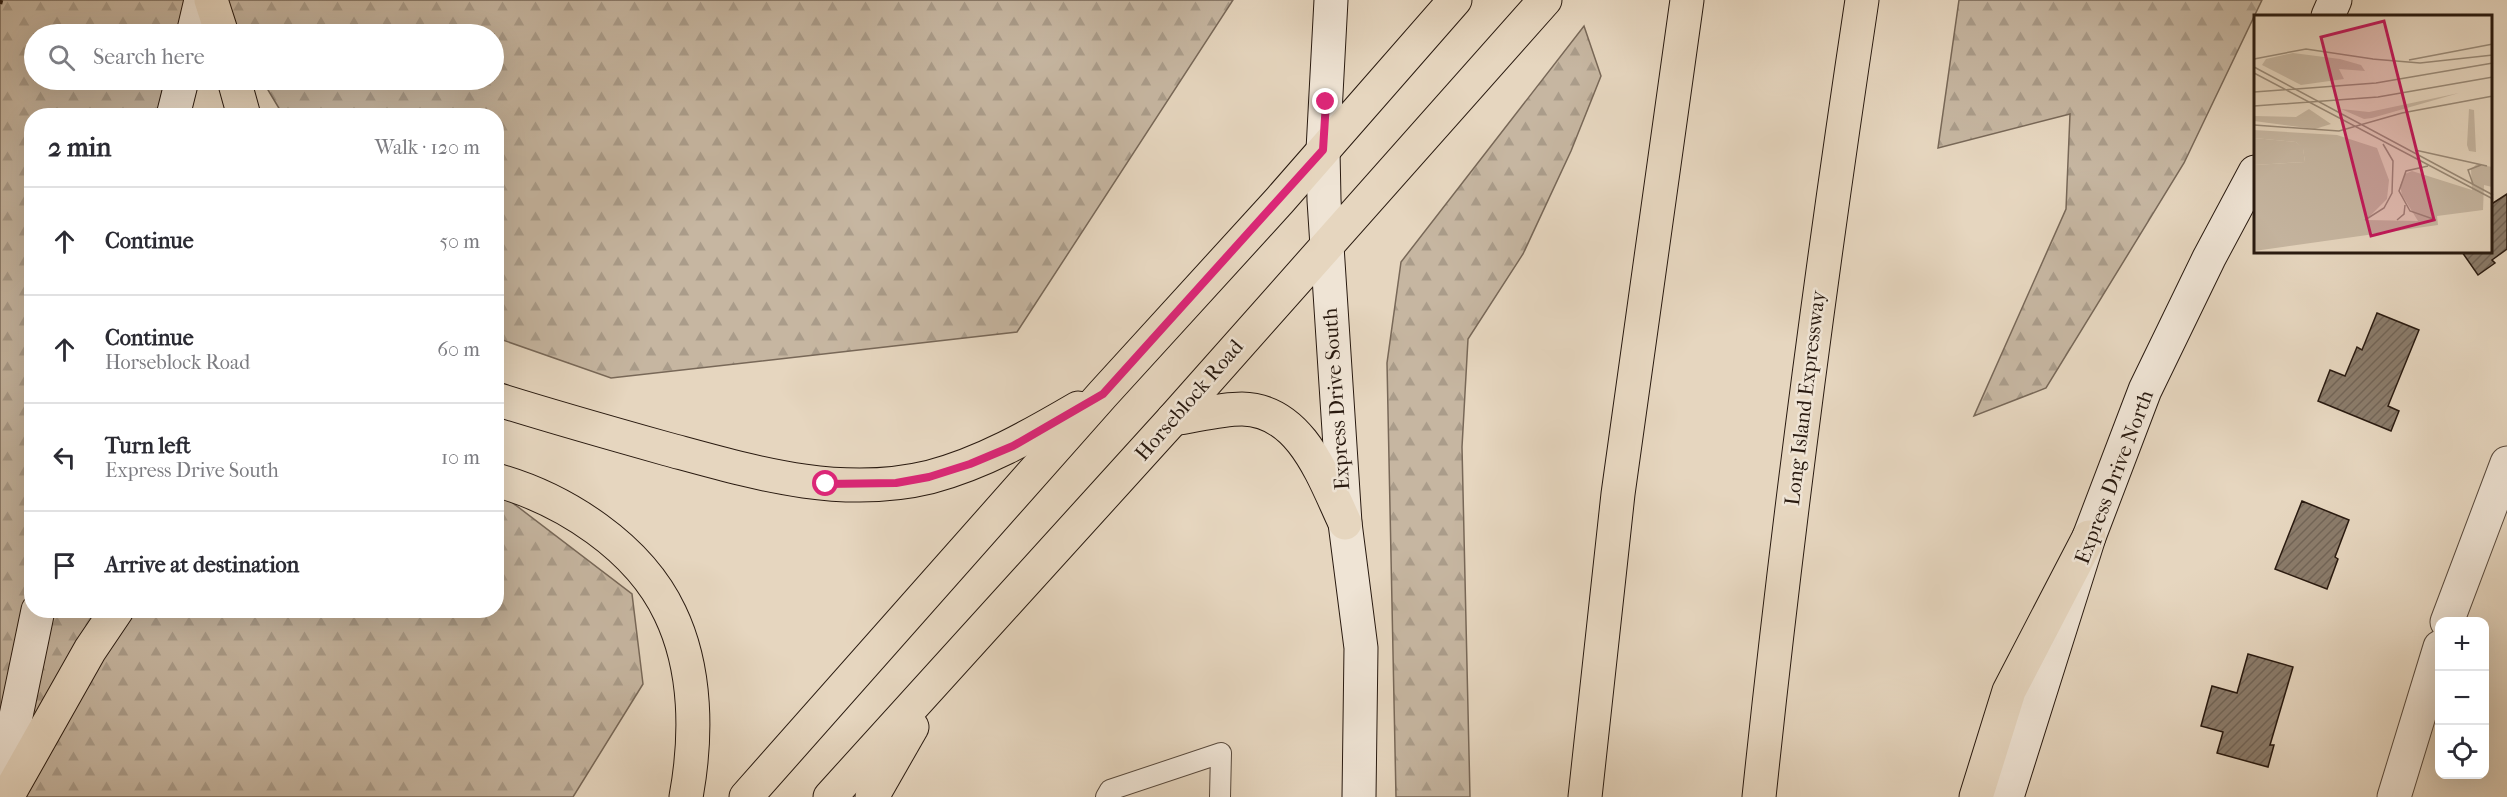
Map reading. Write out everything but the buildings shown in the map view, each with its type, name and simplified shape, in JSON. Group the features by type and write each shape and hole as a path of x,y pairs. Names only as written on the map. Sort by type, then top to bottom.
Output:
{"main road":[{"path":"195,24 201,0"},
{"path":"211,0 219,24"},
{"name":"Express Drive South","path":"1331,0 1323,150 1326,245 1345,523 1361,648 1359,797"},
{"path":"746,797 1455,0"},
{"name":"Horseblock Road","path":"830,797 1173,420 1545,0"},
{"path":"1585,797 1618,494 1687,0"},
{"name":"Long Island Expressway","path":"1759,797 1790,516 1826,240 1862,0"},
{"path":"2328,15 2335,0"},
{"path":"174,108 179,90"},
{"path":"237,90 242,108"},
{"name":"Express Drive North","path":"2007,797 2089,537 2145,390 2209,258 2254,174"},
{"path":"504,401 751,472 786,480 826,484 863,484 896,483 929,477 970,464 1013,446 1103,394"},
{"path":"1173,420 1241,409 1280,420 1304,444 1345,523"},
{"path":"2449,617 2507,463"},
{"path":"504,482 556,502 588,522 618,547 648,578 670,612 683,649 690,685 694,730 686,797"},
{"path":"1976,797 2009,691 2089,537"},
{"path":"0,793 36,618"},
{"path":"7,797 90,650 112,618"},
{"path":"2394,797 2435,660"},
{"path":"872,797 942,676"}],"lane":[{"path":"1106,797 1110,790 1221,753 1220,797"}],"green space":[{"path":"0,0 201,0 195,24 24,24 24,90 179,90 175,108 24,108 24,618 504,618 505,497 632,594 643,684 573,797 0,797"},
{"path":"216,0 1233,0 1017,332 611,378 504,340 504,108 279,108 268,90 504,90 504,24 230,24"},
{"path":"1959,0 2262,0 2184,163 2046,388 1974,416 2066,209 2070,114 1938,148"},
{"path":"1584,26 1601,76 1571,151 1523,254 1468,339 1462,447 1470,797 1396,797 1387,363 1401,262"}],"railway":[{"path":"0,4 1,0"}],"route":[{"path":"826,484 896,483 929,477 970,464 1013,446 1103,394 1323,150 1326,102"}]}
